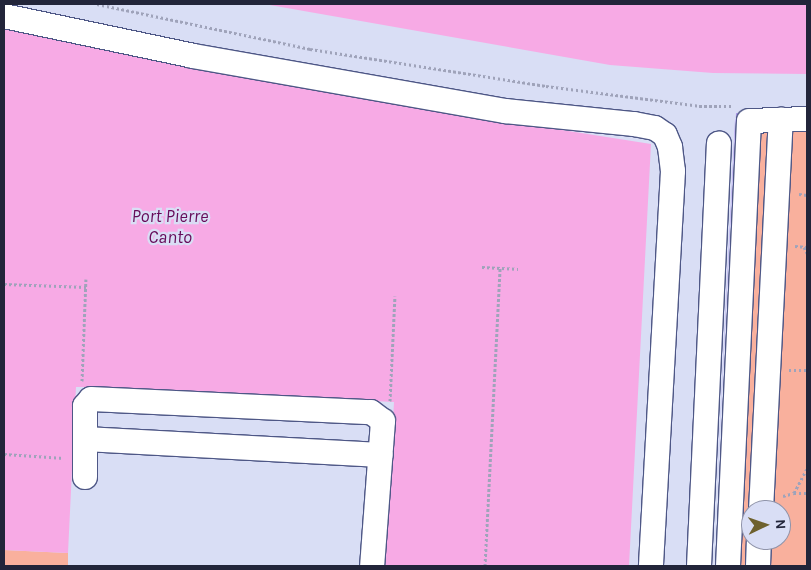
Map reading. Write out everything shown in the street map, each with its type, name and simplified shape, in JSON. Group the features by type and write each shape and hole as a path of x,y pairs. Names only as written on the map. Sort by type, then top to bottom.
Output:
{"street":[{"path":"4,16 193,56 505,111 634,124 655,128 665,135 670,147 673,171 651,566"},
{"path":"728,566 749,121 807,119"},
{"path":"762,500 781,120"},
{"path":"699,566 719,143"},
{"path":"372,566 381,455 382,420 371,412 91,398 85,406 81,458 381,455"},
{"path":"758,566 759,550"}],"path":[{"path":"97,4 310,49 428,68 699,106 739,106"},
{"path":"804,246 807,253"},
{"path":"482,267 518,269"},
{"path":"485,566 500,268"},
{"path":"82,387 86,279"},
{"path":"4,284 86,287"},
{"path":"390,402 395,296"},
{"path":"4,454 81,458"},
{"path":"794,493 807,469"},
{"path":"772,500 794,493 807,493"}],"shaded area":[{"path":"807,108 807,566 736,566 760,112"},
{"path":"4,550 68,553 68,566 4,566"}],"water":[{"path":"264,4 807,4 807,74 713,73 610,65"},
{"name":"Port Pierre Canto","path":"4,27 499,120 651,144 629,566 385,566 394,402 82,387 76,387 68,553 4,550"}],"building":[{"path":"736,118 716,507 735,120"}]}
